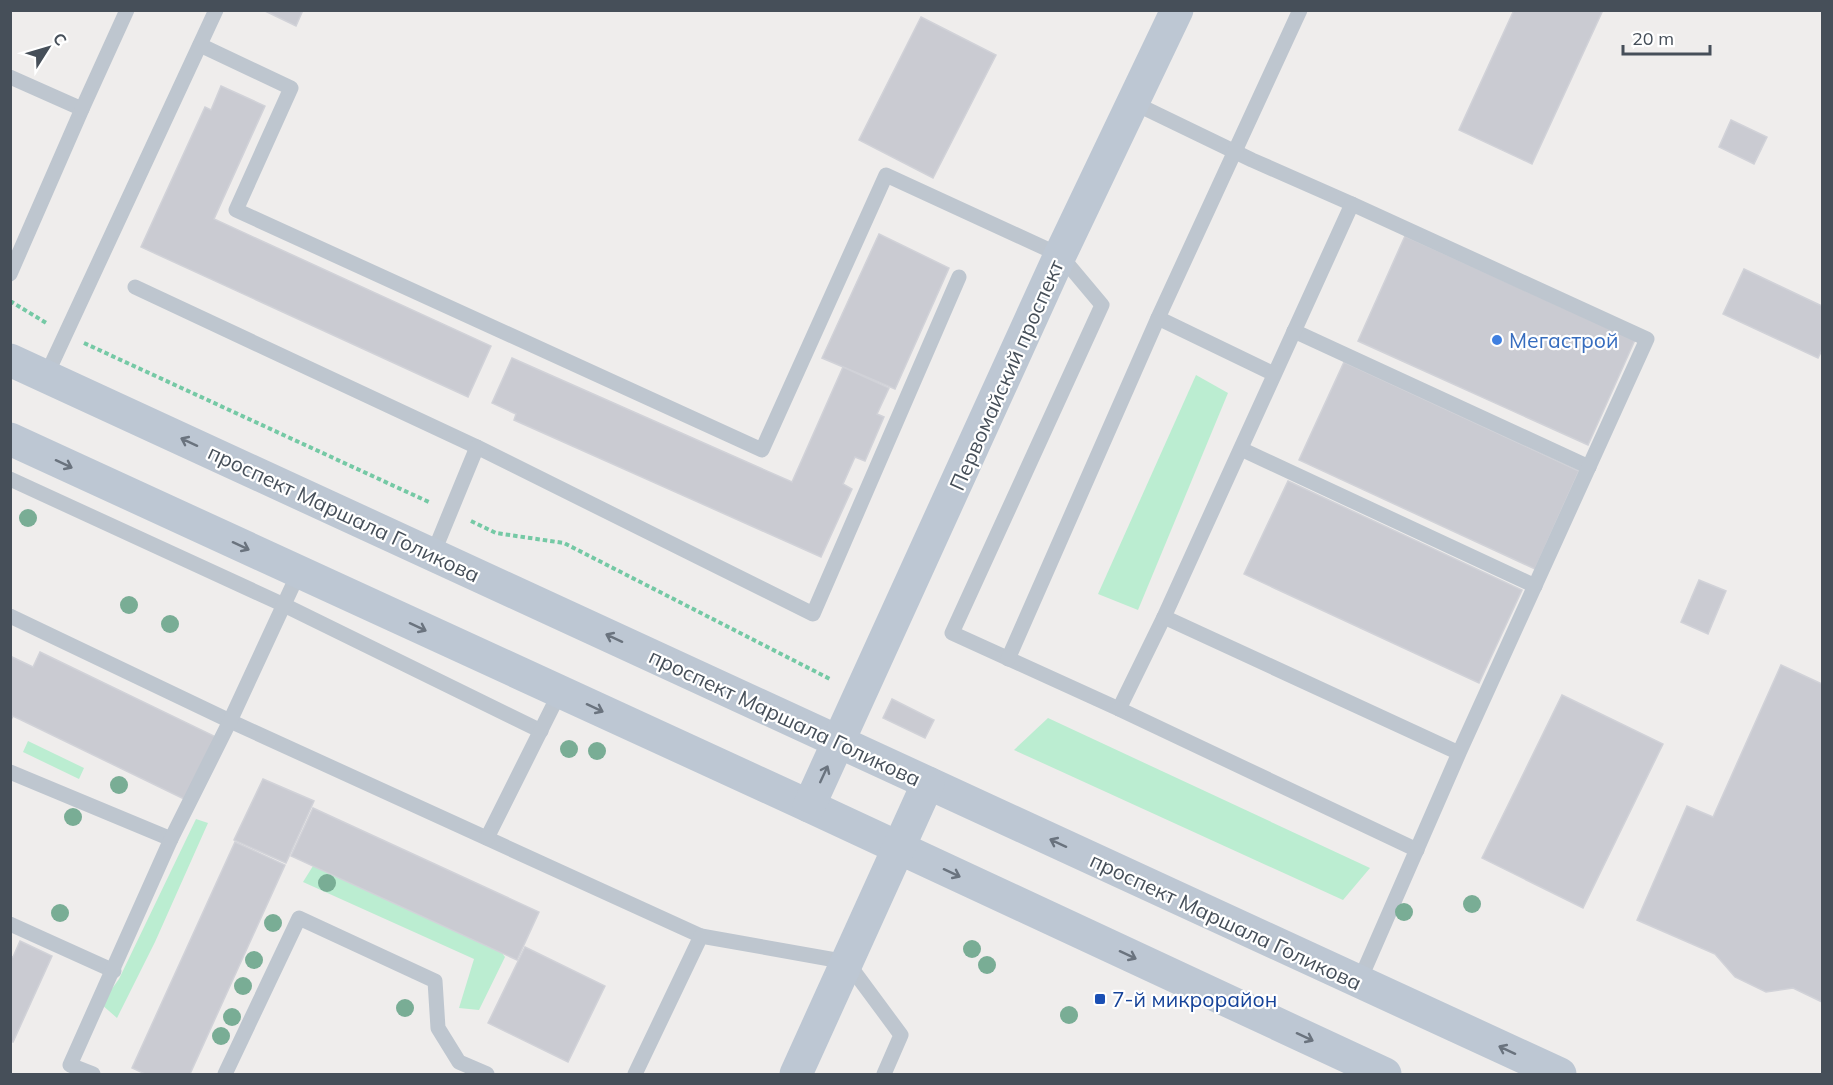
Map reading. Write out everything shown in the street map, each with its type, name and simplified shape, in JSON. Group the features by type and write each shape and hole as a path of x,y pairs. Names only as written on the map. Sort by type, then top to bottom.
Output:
{"main road":[{"name":"Первомайский проспект","path":"809,806 1060,255 1177,10"},
{"name":"проспект Маршала Голикова","path":"10,360 1560,1074"},
{"path":"10,440 809,806 1385,1074"},
{"path":"796,1074 928,783"}],"lane":[{"path":"10,274 127,10"},
{"path":"46,376 216,10"},
{"path":"1008,659 1158,318 1300,10"},
{"path":"200,45 291,88 236,210 762,450 886,175 1060,255 1102,305 952,633 1417,850"},
{"path":"10,77 82,109"},
{"path":"1134,103 1235,152 1647,339 1459,753 1359,982"},
{"path":"1119,709 1164,617 1352,204"},
{"path":"135,286 477,447 813,614 959,277"},
{"path":"1158,318 1274,374"},
{"path":"1294,331 1589,467"},
{"path":"433,554 477,447"},
{"path":"1241,448 1535,586"},
{"path":"10,479 284,605 541,731"},
{"path":"93,1074 70,1070 171,839 230,721 299,572"},
{"path":"10,616 230,721 701,936 847,962 902,1035 884,1074"},
{"path":"1164,617 1459,753"},
{"path":"487,838 560,692"},
{"path":"10,772 171,839"},
{"path":"225,1074 299,918 435,981 438,1028 456,1068 487,1074"},
{"path":"10,924 114,972"},
{"path":"636,1074 701,936"}],"green space":[{"path":"1196,375 1228,393 1138,610 1098,594"},
{"path":"1048,718 1370,868 1343,900 1014,750"},
{"path":"28,741 84,768 79,779 23,752"},
{"path":"196,819 208,823 155,942 117,1018 101,1004 119,979"},
{"path":"313,866 502,953 505,957 479,1010 459,1008 474,959 303,882"}],"building":[{"path":"263,10 303,10 296,26"},
{"path":"1514,10 1603,10 1532,164 1459,130"},
{"path":"921,17 996,55 933,178 859,140"},
{"path":"221,86 265,106 214,219 491,346 468,397 141,247 205,107 211,110"},
{"path":"1731,120 1767,137 1754,164 1719,147"},
{"path":"879,234 949,268 895,389 822,358"},
{"name":"Мегастрой","path":"1405,236 1635,340 1588,445 1358,341"},
{"path":"1744,269 1822,306 1822,350 1818,358 1723,314"},
{"path":"512,358 792,482 843,367 889,388 877,414 884,417 865,461 855,457 843,484 852,489 821,557 514,420 516,414 492,403"},
{"path":"1344,362 1579,471 1535,569 1299,460"},
{"path":"1288,481 1522,590 1479,683 1244,574"},
{"path":"1699,580 1726,591 1708,634 1681,622"},
{"path":"40,652 216,737 186,800 13,716 10,722 10,656 33,667"},
{"path":"1781,665 1822,684 1822,1002 1793,988 1766,992 1735,977 1715,954 1637,920 1687,806 1713,817"},
{"path":"1562,695 1663,744 1583,908 1482,858"},
{"path":"892,699 934,720 925,738 883,718"},
{"path":"263,779 314,801 286,863 234,840"},
{"path":"313,808 539,912 517,960 291,856"},
{"path":"235,842 285,865 190,1074 145,1074 132,1068"},
{"path":"20,941 52,956 13,1042 10,1041 10,956 13,957"},
{"path":"525,947 605,986 568,1062 488,1023"}],"place":[{"name":"Мегастрой","path":"1497,340"},
{"name":"7-й микрорайон","path":"1100,999"}]}
